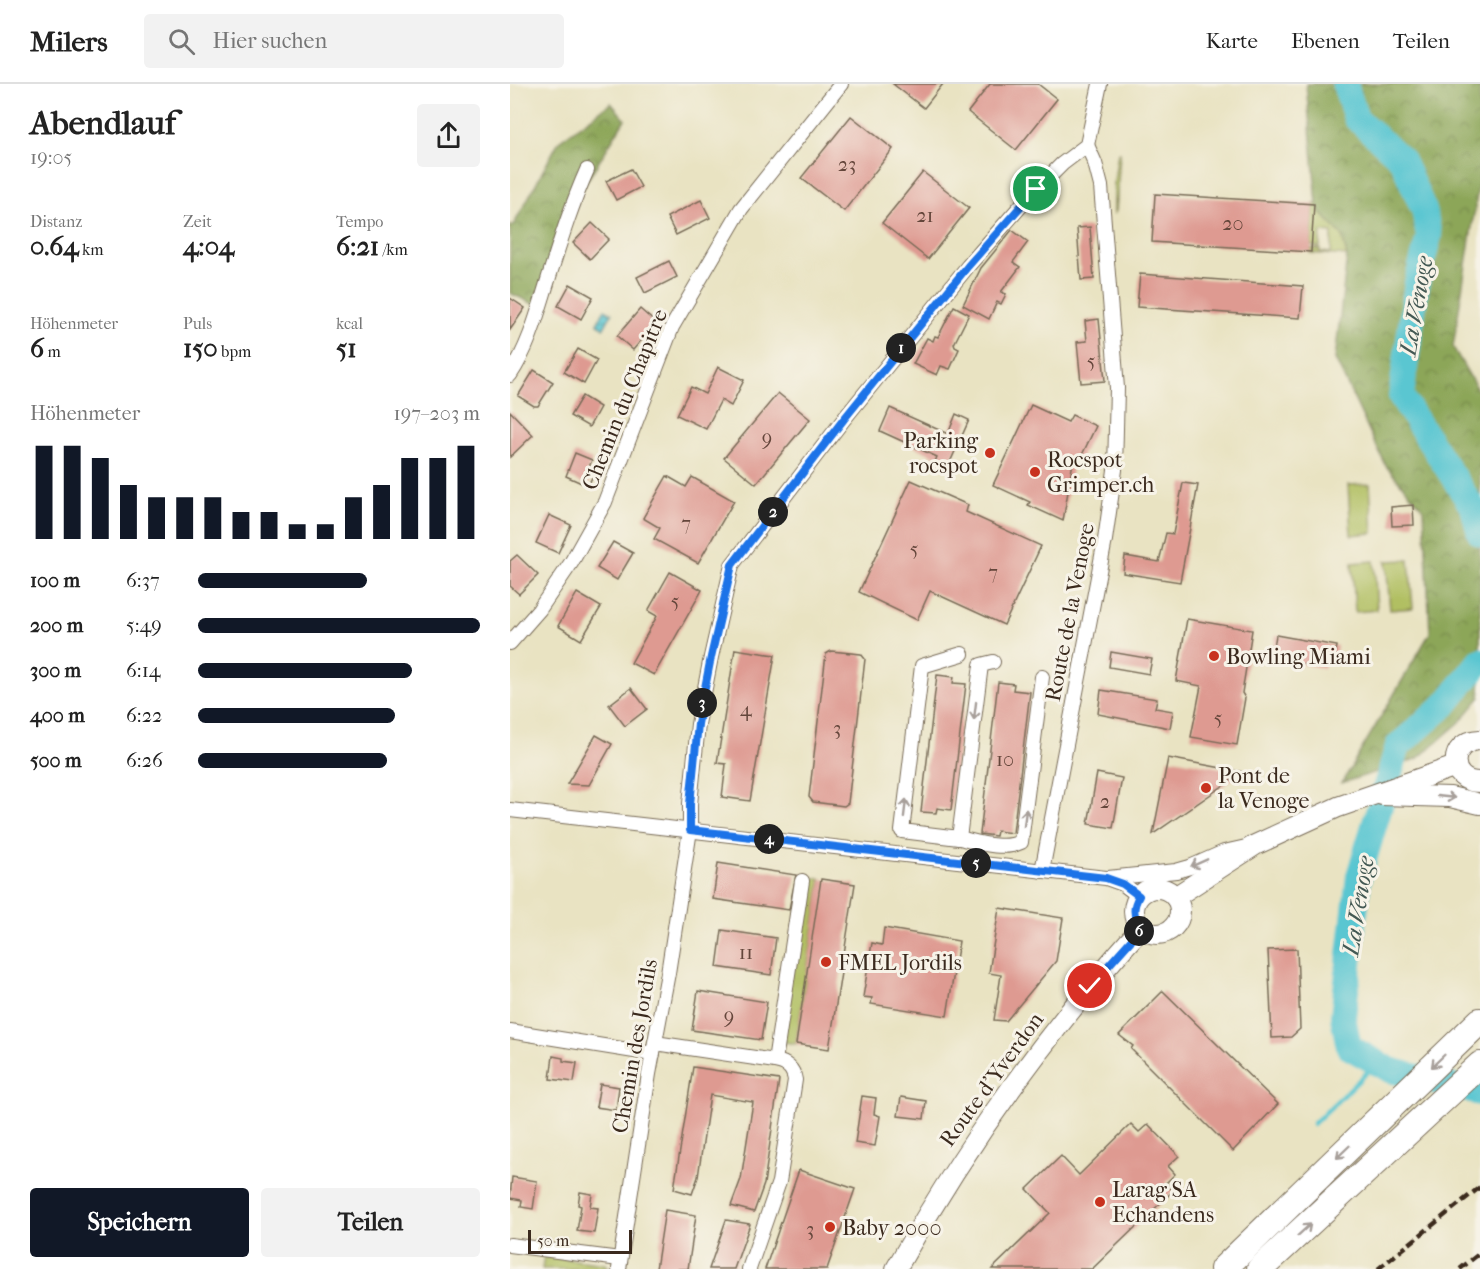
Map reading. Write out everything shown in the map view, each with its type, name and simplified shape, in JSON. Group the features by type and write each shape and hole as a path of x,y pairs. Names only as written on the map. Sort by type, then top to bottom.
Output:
{"highway":[{"path":"1223,1269 1480,1021"},
{"path":"1260,1269 1480,1065"}],"main road":[{"path":"1480,740 1472,740 1461,747 1455,759 1462,777 1468,781 1480,782"},
{"path":"1175,897 1255,845 1338,807 1373,794 1414,788 1456,766"},
{"path":"1414,788 1480,804"},
{"path":"1162,889 1175,897 1179,916 1173,927 1154,934 1142,928 1135,916 1139,896 1146,891 1162,889"},
{"name":"Route d'Yverdon","path":"896,1269 954,1172 1023,1071 1070,1010 1142,928"}],"street":[{"name":"Chemin du Chapitre","path":"510,643 539,610 571,563 605,502 672,327 735,219 840,84"},
{"path":"1087,145 1100,84"},
{"name":"Chemin des Jordils","path":"620,1264 690,830 690,804 698,724 732,565 844,419 968,266 1026,200 1062,164 1087,145"},
{"name":"Route de la Venoge","path":"1042,871 1105,540 1115,470 1117,388 1101,186 1087,145"},
{"path":"510,375 518,363 537,315 570,207 587,170"},
{"path":"962,654 922,666 902,831 1012,846 1021,842 1042,677"},
{"path":"958,838 981,665 993,662"},
{"path":"510,810 1106,878 1176,871 1224,852 1255,845"},
{"path":"1106,878 1123,884 1139,896"},
{"path":"775,1061 802,881"},
{"path":"510,1031 775,1061 788,1065 793,1070 795,1080 779,1182 749,1269"},
{"path":"510,1245 620,1264"}],"green space":[{"path":"1306,84 1480,84 1480,176 1453,347 1480,394 1480,698 1459,723 1417,759 1342,783 1430,633 1424,510 1386,466 1335,359 1347,256 1342,235 1320,212 1317,204"},
{"path":"611,103 625,119 582,189 536,305 510,293 510,225 513,226 559,141"},
{"path":"1118,153 1120,153 1114,213 1114,181"},
{"path":"1314,204 1317,204 1320,212 1342,235 1347,256 1310,253 1311,249 1320,249 1320,252 1331,253 1332,233 1321,232 1320,247 1311,246"},
{"path":"1370,484 1373,533 1351,535 1348,485"},
{"path":"1409,560 1413,608 1390,610 1386,561"},
{"path":"1374,561 1377,610 1355,612 1352,563"},
{"path":"803,876 821,879 796,1044 778,1041"},
{"path":"544,1256 605,1264 609,1269 542,1269"}],"water":[{"path":"605,309 612,313 604,328 597,323"}],"building":[{"path":"893,84 943,84 924,108"},
{"path":"990,84 1038,84 1057,99 1016,150 968,112"},
{"path":"851,116 893,149 844,211 801,178"},
{"path":"631,169 641,187 616,200 606,181"},
{"path":"923,172 969,208 928,259 882,223"},
{"path":"1155,194 1314,204 1311,252 1152,242"},
{"path":"701,200 710,218 676,235 667,217"},
{"path":"592,223 609,239 590,259 573,243"},
{"path":"1090,227 1094,279 1081,280 1077,228"},
{"path":"1012,230 1028,242 1013,262 1020,267 1001,292 1006,294 1001,304 997,302 989,319 963,305 981,268"},
{"path":"669,261 677,277 645,293 637,277"},
{"path":"1140,274 1303,286 1300,318 1137,307"},
{"path":"570,284 593,297 581,319 558,306"},
{"path":"510,298 525,308 510,330"},
{"path":"954,306 969,314 954,344 959,349 950,369 941,366 937,375 913,364 927,338 933,341 935,336 938,337"},
{"path":"640,309 656,323 633,350 617,336"},
{"path":"1099,319 1105,381 1081,383 1077,342 1087,341 1085,321"},
{"path":"578,349 597,360 584,384 564,372"},
{"path":"718,367 744,380 731,406 721,400 706,429 677,415 691,387 705,394"},
{"path":"534,370 553,382 538,406 518,396"},
{"path":"778,393 810,419 756,484 724,458"},
{"path":"582,396 600,407 589,427 570,416"},
{"name":"Rocspot Grimper.ch","path":"1031,405 1068,422 1072,415 1096,426 1080,459 1074,456 1063,521 1028,505 1030,502 993,485"},
{"path":"890,408 948,434 956,414 969,420 947,469 934,464 937,457 880,431"},
{"path":"510,411 533,435 510,457"},
{"path":"575,453 592,460 587,472 593,475 588,486 566,476"},
{"path":"667,476 686,487 692,477 734,501 698,563 654,539 660,528 643,518"},
{"path":"911,480 968,505 966,512 1041,546 1004,625 930,591 917,620 859,592"},
{"path":"1183,483 1198,485 1180,582 1123,573 1125,556 1159,562 1166,533 1173,534"},
{"path":"1413,505 1414,525 1392,526 1391,507"},
{"path":"549,515 571,525 558,553 536,543"},
{"path":"613,542 633,553 617,580 597,568"},
{"path":"517,555 538,575 519,594 510,586 510,561"},
{"path":"670,572 702,590 654,675 631,663 657,616 648,611"},
{"path":"577,593 601,607 581,640 558,626"},
{"name":"Bowling Miami","path":"1187,619 1252,630 1242,693 1245,698 1237,745 1191,737 1201,686 1176,681"},
{"path":"1276,635 1337,646 1335,657 1326,656 1324,668 1272,659"},
{"path":"735,649 775,655 750,801 722,797 726,764 717,763"},
{"path":"831,651 861,654 865,659 848,803 844,806 813,802 809,797 826,654"},
{"path":"1111,652 1152,659 1149,674 1109,667"},
{"path":"937,675 954,677 953,683 966,684 951,810 937,808 936,813 921,812"},
{"path":"998,682 1014,684 1013,690 1030,692 1013,833 997,831 996,836 980,834"},
{"path":"631,688 647,709 625,726 609,705"},
{"path":"1101,690 1157,699 1155,708 1173,711 1170,728 1098,714"},
{"path":"596,735 612,744 589,785 567,784"},
{"path":"1168,758 1243,772 1153,834"},
{"path":"1097,773 1122,778 1113,828 1088,824"},
{"path":"718,863 796,875 789,910 713,899"},
{"name":"FMEL Jordils","path":"821,879 855,884 829,1049 796,1044"},
{"path":"999,908 1063,918 1056,961 1006,1021 994,1020 1001,975 989,973"},
{"path":"884,928 959,941 947,1016 871,1004 872,998 863,997 872,943 882,945"},
{"path":"722,930 776,938 771,975 717,967"},
{"path":"1297,949 1300,1029 1291,1037 1272,1038 1268,950"},
{"path":"698,991 767,1002 761,1040 692,1030"},
{"path":"1163,991 1278,1104 1233,1151 1131,1049 1133,1046 1119,1035"},
{"path":"553,1056 563,1058 563,1061 577,1063 574,1082 550,1079"},
{"path":"693,1067 779,1080 764,1184 754,1212 731,1206 741,1179 753,1102 710,1095 698,1177 692,1194 674,1189"},
{"path":"600,1084 619,1087 616,1110 596,1107"},
{"path":"862,1096 876,1098 874,1114 880,1116 875,1146 855,1143"},
{"path":"901,1097 926,1101 924,1119 898,1116"},
{"name":"Larag SA Echandens","path":"1131,1124 1139,1132 1148,1124 1179,1156 1168,1166 1175,1174 1166,1183 1173,1191 1092,1269 992,1269 1050,1213 1027,1189 1061,1156 1079,1175"},
{"path":"799,1170 855,1189 827,1269 765,1269"},
{"path":"512,1177 537,1181 533,1209 521,1207 522,1200 510,1198"},
{"path":"580,1192 592,1194 590,1207 598,1208 594,1233 577,1231 581,1206 578,1205"},
{"path":"665,1210 696,1215 688,1269 656,1269"},
{"path":"726,1220 750,1224 734,1269 709,1269"}],"waterway":[{"name":"La Venoge","path":"1345,84 1356,118 1402,160 1424,210 1429,236 1417,282 1401,396 1473,508 1480,533"},
{"name":"La Venoge","path":"1480,661 1446,704 1398,746 1359,876 1343,1017 1349,1047 1390,1070 1480,1093"},
{"path":"1313,1124 1377,1063"}],"railway":[{"path":"1378,1269 1480,1187"},
{"path":"1460,1269 1480,1253"}],"place":[{"name":"Parking rocspot","path":"990,453"},
{"name":"Rocspot Grimper.ch","path":"1035,472"},
{"name":"Bowling Miami","path":"1214,656"},
{"name":"Pont de la Venoge","path":"1206,788"},
{"name":"FMEL Jordils","path":"826,962"},
{"name":"Larag SA Echandens","path":"1100,1202"},
{"name":"Baby 2000","path":"830,1227"}],"route":[{"path":"1036,189 968,266 844,419 732,565 698,724 690,804 690,830 1112,879 1139,896 1134,909 1137,922 1142,928 1090,986"}]}
